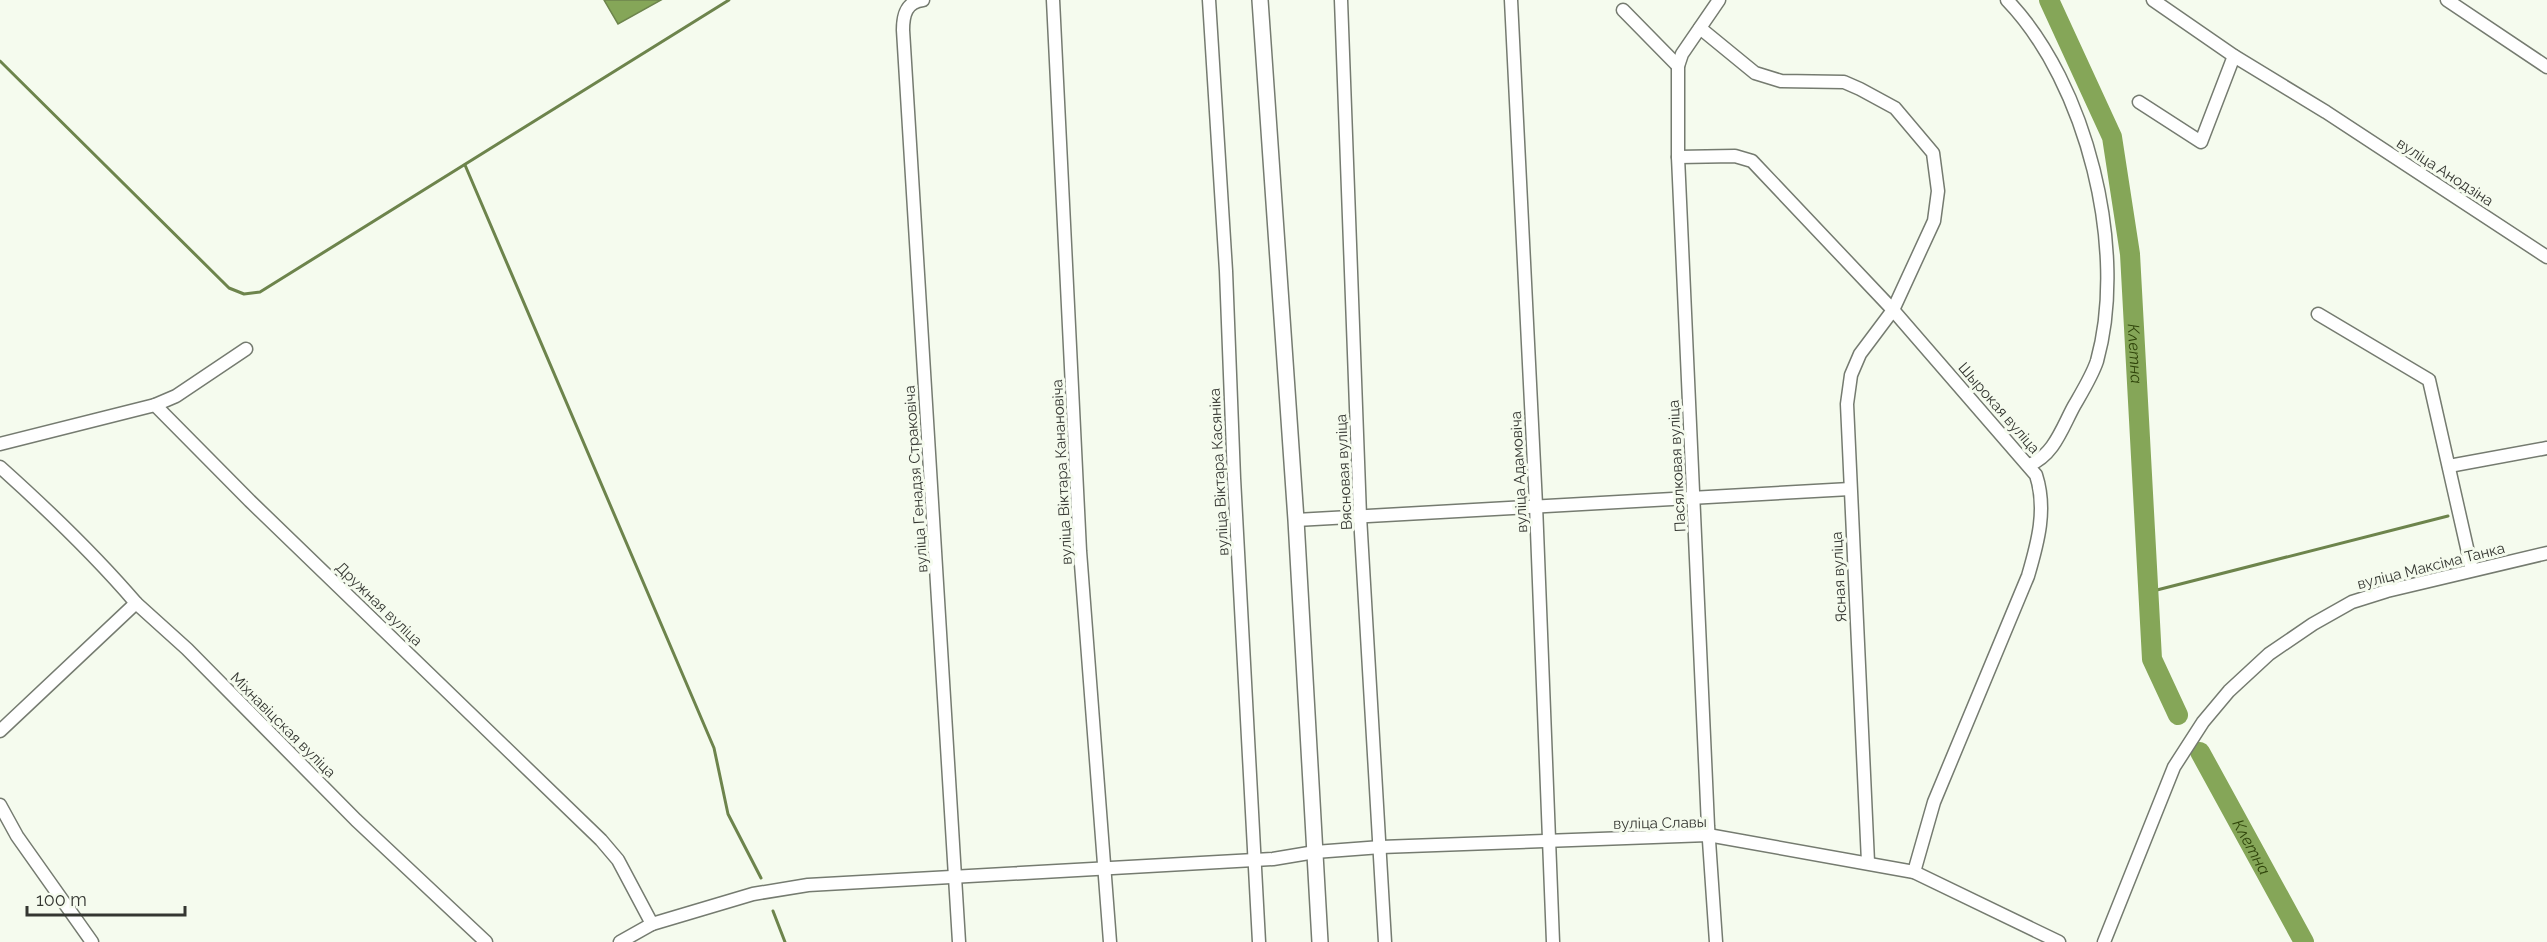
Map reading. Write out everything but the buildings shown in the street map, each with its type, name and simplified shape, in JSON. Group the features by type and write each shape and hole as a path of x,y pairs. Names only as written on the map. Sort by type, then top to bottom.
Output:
{"street":[{"name":"вуліца Генадзя Страковіча","path":"923,0 916,1 903,15 959,942"},
{"name":"вуліца Віктара Канановіча","path":"1053,0 1080,550 1110,942"},
{"name":"вуліца Віктара Касяніка","path":"1209,0 1226,271 1259,942"},
{"path":"1260,0 1296,520 1320,942"},
{"name":"Вясновая вуліца","path":"1341,0 1360,516 1385,942"},
{"name":"вуліца Адамовіча","path":"1511,0 1536,505 1553,942"},
{"name":"Пасялковая вуліца","path":"1716,942 1708,835 1678,157 1678,66 1682,54 1719,0"},
{"path":"2007,0 2039,41 2068,91 2086,138 2107,254 2107,315 2096,363 2047,456 2029,465"},
{"path":"2139,102 2201,142 2234,56 2153,0"},
{"path":"2447,0 2547,66"},
{"path":"1623,10 1678,66"},
{"path":"1700,28 1755,73 1781,81 1844,82 1860,89 1895,108 1933,153 1938,191 1934,221 1894,307"},
{"name":"вуліца Анодзіна","path":"2234,56 2326,112 2547,257"},
{"name":"Шырокая вуліца","path":"1678,157 1735,156 1752,161 1894,307 2029,465 2041,489 2042,510 2038,542 2028,576 1934,802 1914,872"},
{"name":"Ясная вуліца","path":"1868,862 1847,404 1851,375 1860,354 1894,307"},
{"path":"2318,314 2428,380 2472,570"},
{"path":"0,444 155,405 176,396 246,350"},
{"name":"Дружная вуліца","path":"155,405 250,501 601,840 618,860 652,924"},
{"path":"2449,466 2547,448"},
{"path":"0,467 50,511 104,566 136,603 0,731"},
{"path":"1296,520 1850,489"},
{"name":"вуліца Максіма Танка","path":"2104,942 2174,766 2203,722 2229,691 2270,654 2313,624 2352,602 2386,591 2547,553"},
{"name":"Міхнавіцская вуліца","path":"136,603 187,649 356,820 486,942"},
{"path":"0,805 17,836 92,942"},
{"name":"вуліца Славы","path":"652,924 753,894 808,885 1254,861 1315,852 1381,847 1708,835 1914,872 2059,942"},
{"path":"620,942 652,924"}],"shaded area":[{"path":"604,0 661,0 618,24"}],"waterway":[{"path":"0,61 229,288 244,294 260,292 729,0"},
{"name":"Клетна","path":"2049,0 2112,137 2130,254 2152,659 2178,715"},
{"path":"465,165 714,748 728,814 761,878"},
{"path":"2149,592 2448,516"},
{"name":"Клетна","path":"2200,752 2304,942"},
{"path":"773,911 785,942"}]}
